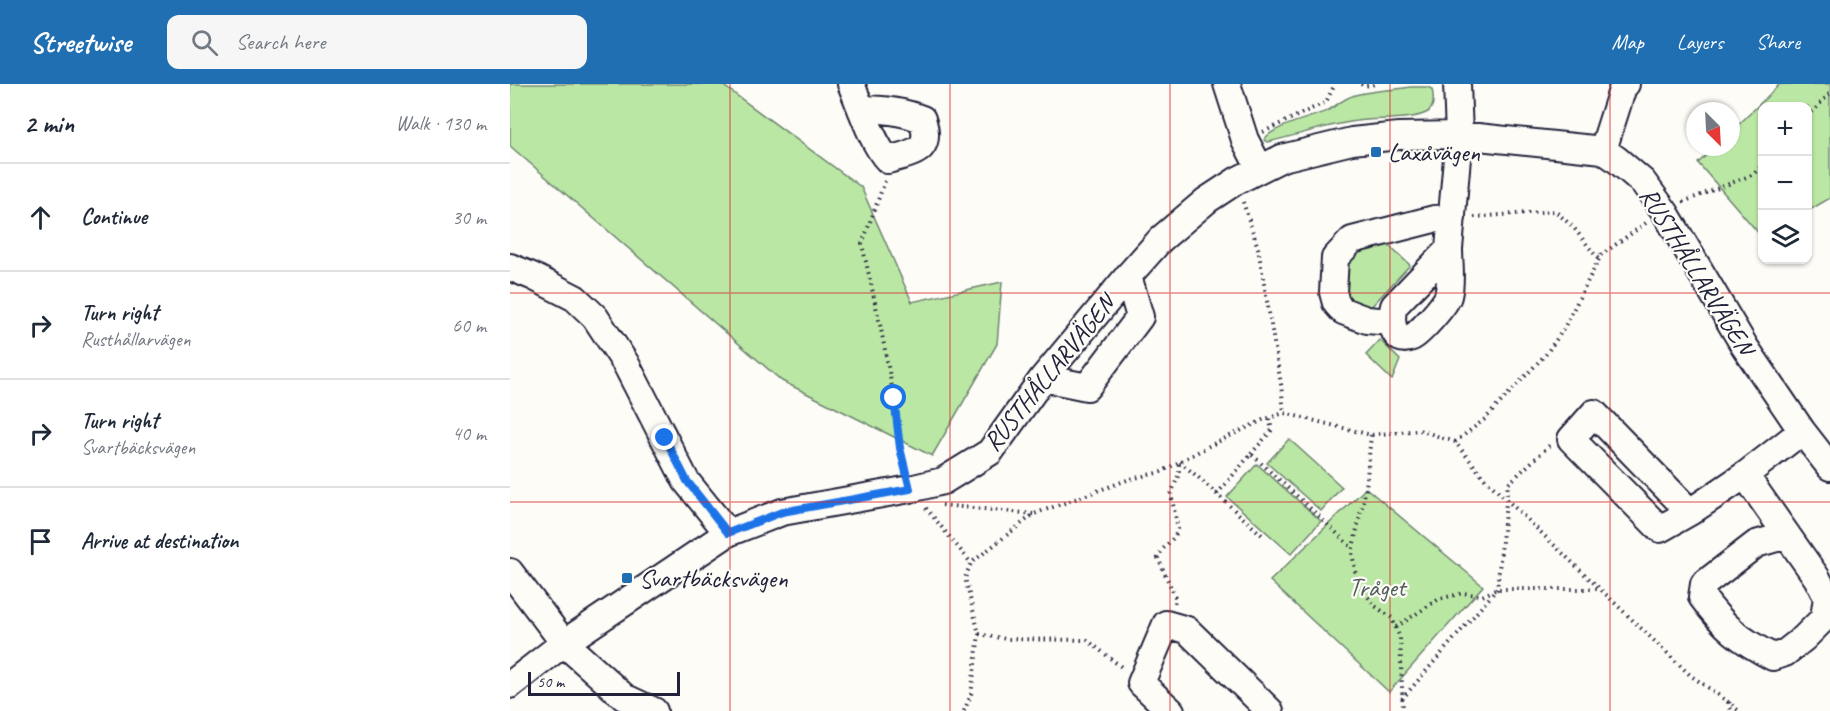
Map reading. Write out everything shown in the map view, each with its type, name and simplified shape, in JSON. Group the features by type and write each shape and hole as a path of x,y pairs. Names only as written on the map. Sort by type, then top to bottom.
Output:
{"street":[{"path":"851,84 861,109 882,154 888,160 918,150 925,142 927,133 922,119 907,113 882,109 861,109"},
{"path":"1227,84 1245,140 1260,169"},
{"path":"1449,249 1394,306 1391,322 1393,329 1404,339 1413,337 1444,305 1448,295 1449,249 1459,135 1457,84"},
{"path":"1603,150 1623,87 1626,84"},
{"name":"RUSTHÅLLARVÄGEN","path":"510,685 564,643 728,533 782,512 943,481 990,452 1043,378 1161,239 1207,200 1236,181 1282,158 1352,141 1399,136 1459,135 1603,150 1643,182 1665,212 1745,347 1802,431 1830,467"},
{"path":"1391,322 1367,320 1344,311 1336,303 1332,292 1335,258 1352,240 1434,219 1452,218"},
{"path":"510,267 574,297 595,317 626,364 687,481 728,533"},
{"path":"1043,378 1087,387 1140,317 1128,276"},
{"path":"1690,512 1594,414 1571,439 1660,530 1690,512 1745,476 1802,431"},
{"path":"1745,476 1787,535 1823,587 1827,597 1824,618 1785,653 1773,657 1735,634 1717,618 1702,597 1704,584 1723,568 1756,544 1787,535"},
{"path":"511,574 564,643 624,697 654,711"},
{"path":"1172,711 1141,683 1166,624 1187,630 1270,711"}],"path":[{"path":"1245,140 1326,102 1335,84"},
{"path":"1361,84 1364,86 1375,84"},
{"path":"1812,113 1830,93"},
{"path":"888,160 885,185 862,244 881,329 894,398 900,448 910,489"},
{"path":"1674,206 1754,174 1758,170"},
{"path":"1236,181 1258,248 1284,413"},
{"path":"1452,218 1555,211 1575,228 1599,260"},
{"path":"1455,442 1485,419 1546,354 1563,330 1601,255 1646,223"},
{"path":"964,711 971,695 979,634 966,578 971,563 1034,514 1130,479 1161,472 1209,446 1284,413 1371,435 1419,430 1455,442 1485,479 1690,675 1739,711"},
{"path":"1217,494 1272,430 1269,418"},
{"path":"1371,435 1366,488 1352,548 1357,582 1375,606 1392,618 1400,638 1403,711"},
{"path":"1402,699 1497,590 1508,484 1555,441 1571,439"},
{"path":"1251,454 1352,548"},
{"path":"1179,462 1262,535"},
{"path":"1166,624 1176,599 1158,558 1178,529 1171,494 1179,474 1179,462"},
{"path":"971,563 923,504 1034,514"},
{"path":"1396,627 1439,599 1463,593 1482,596 1497,590 1601,589"},
{"path":"979,634 1006,639 1087,640 1141,683"},
{"path":"1728,702 1731,711"}],"green space":[{"path":"510,84 721,84 861,187 912,302 1002,282 997,344 932,456 782,381 510,146"},
{"path":"1780,84 1830,84 1830,198 1812,209 1812,102 1762,102"},
{"path":"1410,87 1432,89 1433,103 1429,111 1419,116 1365,120 1268,142 1264,140 1275,131 1327,111 1351,96"},
{"path":"1758,106 1758,232 1698,163 1705,156 1740,156 1740,123"},
{"path":"1379,237 1410,265 1370,308 1348,307 1341,261"},
{"path":"1380,340 1400,360 1392,380 1366,355"},
{"path":"1289,439 1342,487 1321,511 1267,463"},
{"path":"1257,464 1321,521 1291,554 1227,497"},
{"name":"Tråget","path":"1366,488 1483,586 1389,692 1270,581"}],"place":[{"name":"Laxåvägen","path":"1376,152"},
{"name":"Svartbäcksvägen","path":"627,578"}],"route":[{"path":"665,438 687,481 728,533 782,512 910,489 900,448 894,398"}]}
